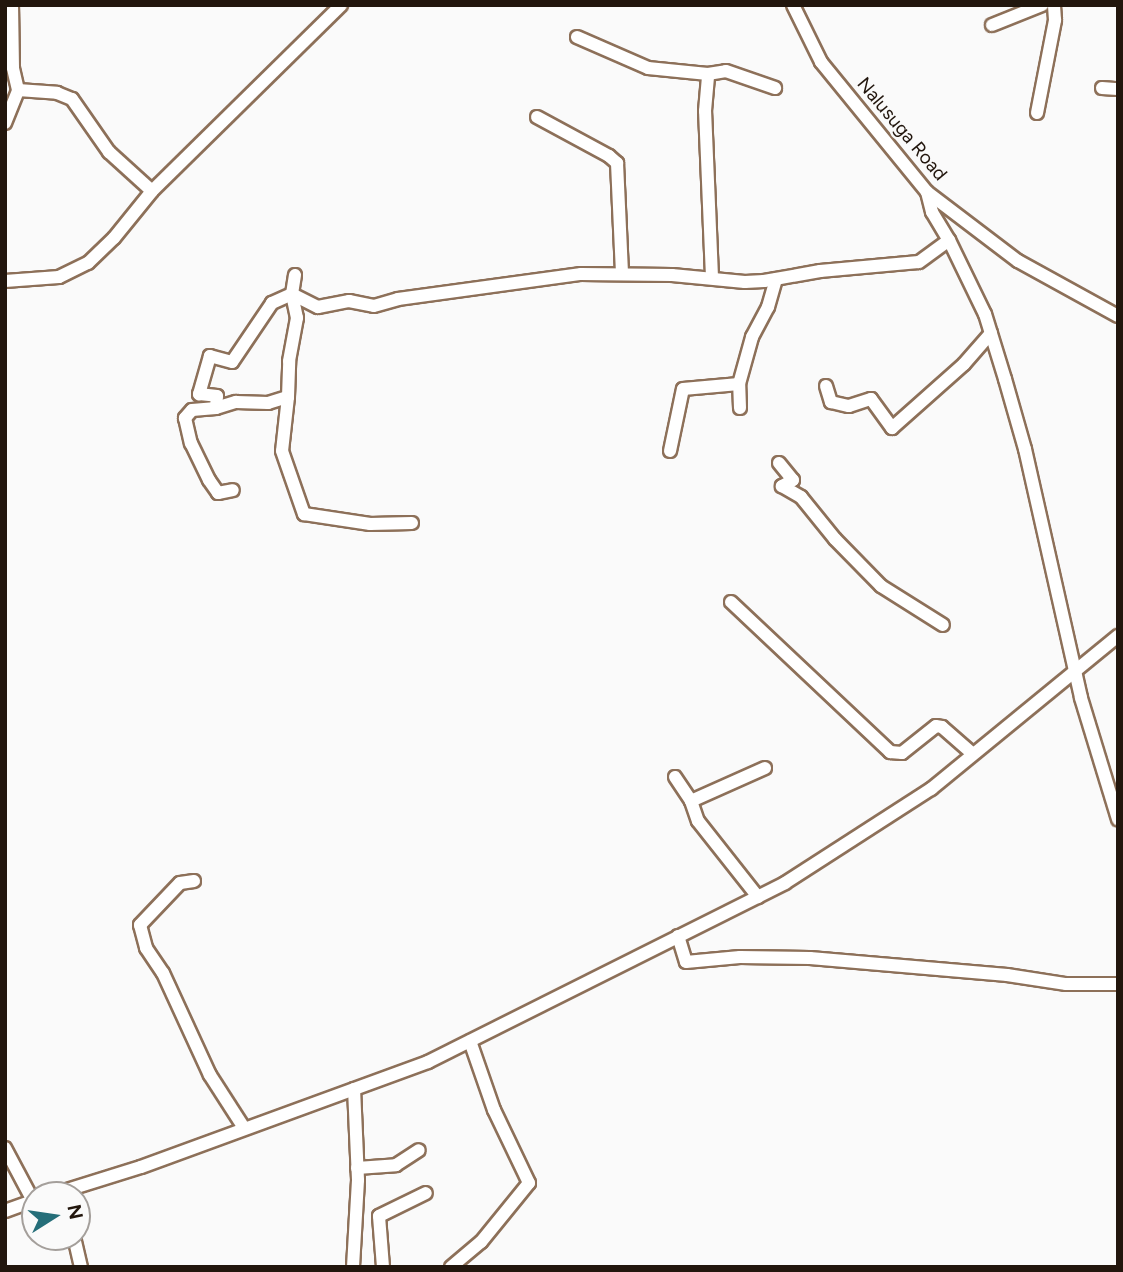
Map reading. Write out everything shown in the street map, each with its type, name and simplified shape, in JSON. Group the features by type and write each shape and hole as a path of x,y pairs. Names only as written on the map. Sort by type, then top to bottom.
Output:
{"street":[{"path":"5,124 13,92 12,5"},
{"path":"5,281 59,277 88,263 114,238 152,191 341,5"},
{"name":"Nalusuga Road","path":"793,5 821,62 927,192 1018,261 1118,316"},
{"path":"992,25 1042,5"},
{"path":"1038,113 1055,20 1054,5"},
{"path":"577,37 648,68 708,74 726,71 775,88"},
{"path":"708,74 705,111 712,277"},
{"path":"1102,88 1118,89"},
{"path":"13,92 57,93 72,99 108,152 152,191"},
{"path":"537,117 617,163 622,274"},
{"path":"927,192 932,212 949,240 991,333 1025,449 1091,733 1118,819"},
{"path":"292,294 318,307 349,301 374,306 398,299 581,274 712,277 745,282 820,271 919,262 949,240"},
{"path":"295,275 292,294 297,318 289,361 282,451 304,514 370,524 412,523"},
{"path":"740,408 739,384 752,337 768,307 776,279"},
{"path":"216,408 216,396 199,394 210,356 232,362 272,303 292,294"},
{"path":"826,386 831,402 849,406 871,399 892,428 964,364 991,333"},
{"path":"670,451 683,389 739,384"},
{"path":"233,490 218,493 209,480 191,443 185,418 192,410 216,408 236,401 268,403 288,397"},
{"path":"779,463 793,480 782,486 801,496 835,539 881,586 943,625"},
{"path":"731,602 890,752 897,755 936,726 942,727 973,754"},
{"path":"91,1183 428,1062 785,883 931,789 1116,640"},
{"path":"691,801 765,768"},
{"path":"675,777 691,801 698,821 758,897"},
{"path":"194,881 180,883 140,925 146,948 163,973 210,1075 244,1128"},
{"path":"678,936 686,962 740,957 810,958 1007,975 1066,984 1118,984"},
{"path":"451,1267 481,1242 530,1183 494,1110 470,1041"},
{"path":"353,1267 357,1168 354,1089"},
{"path":"5,1148 23,1181"},
{"path":"357,1168 396,1165 419,1150"},
{"path":"383,1267 379,1216 426,1193"}]}
